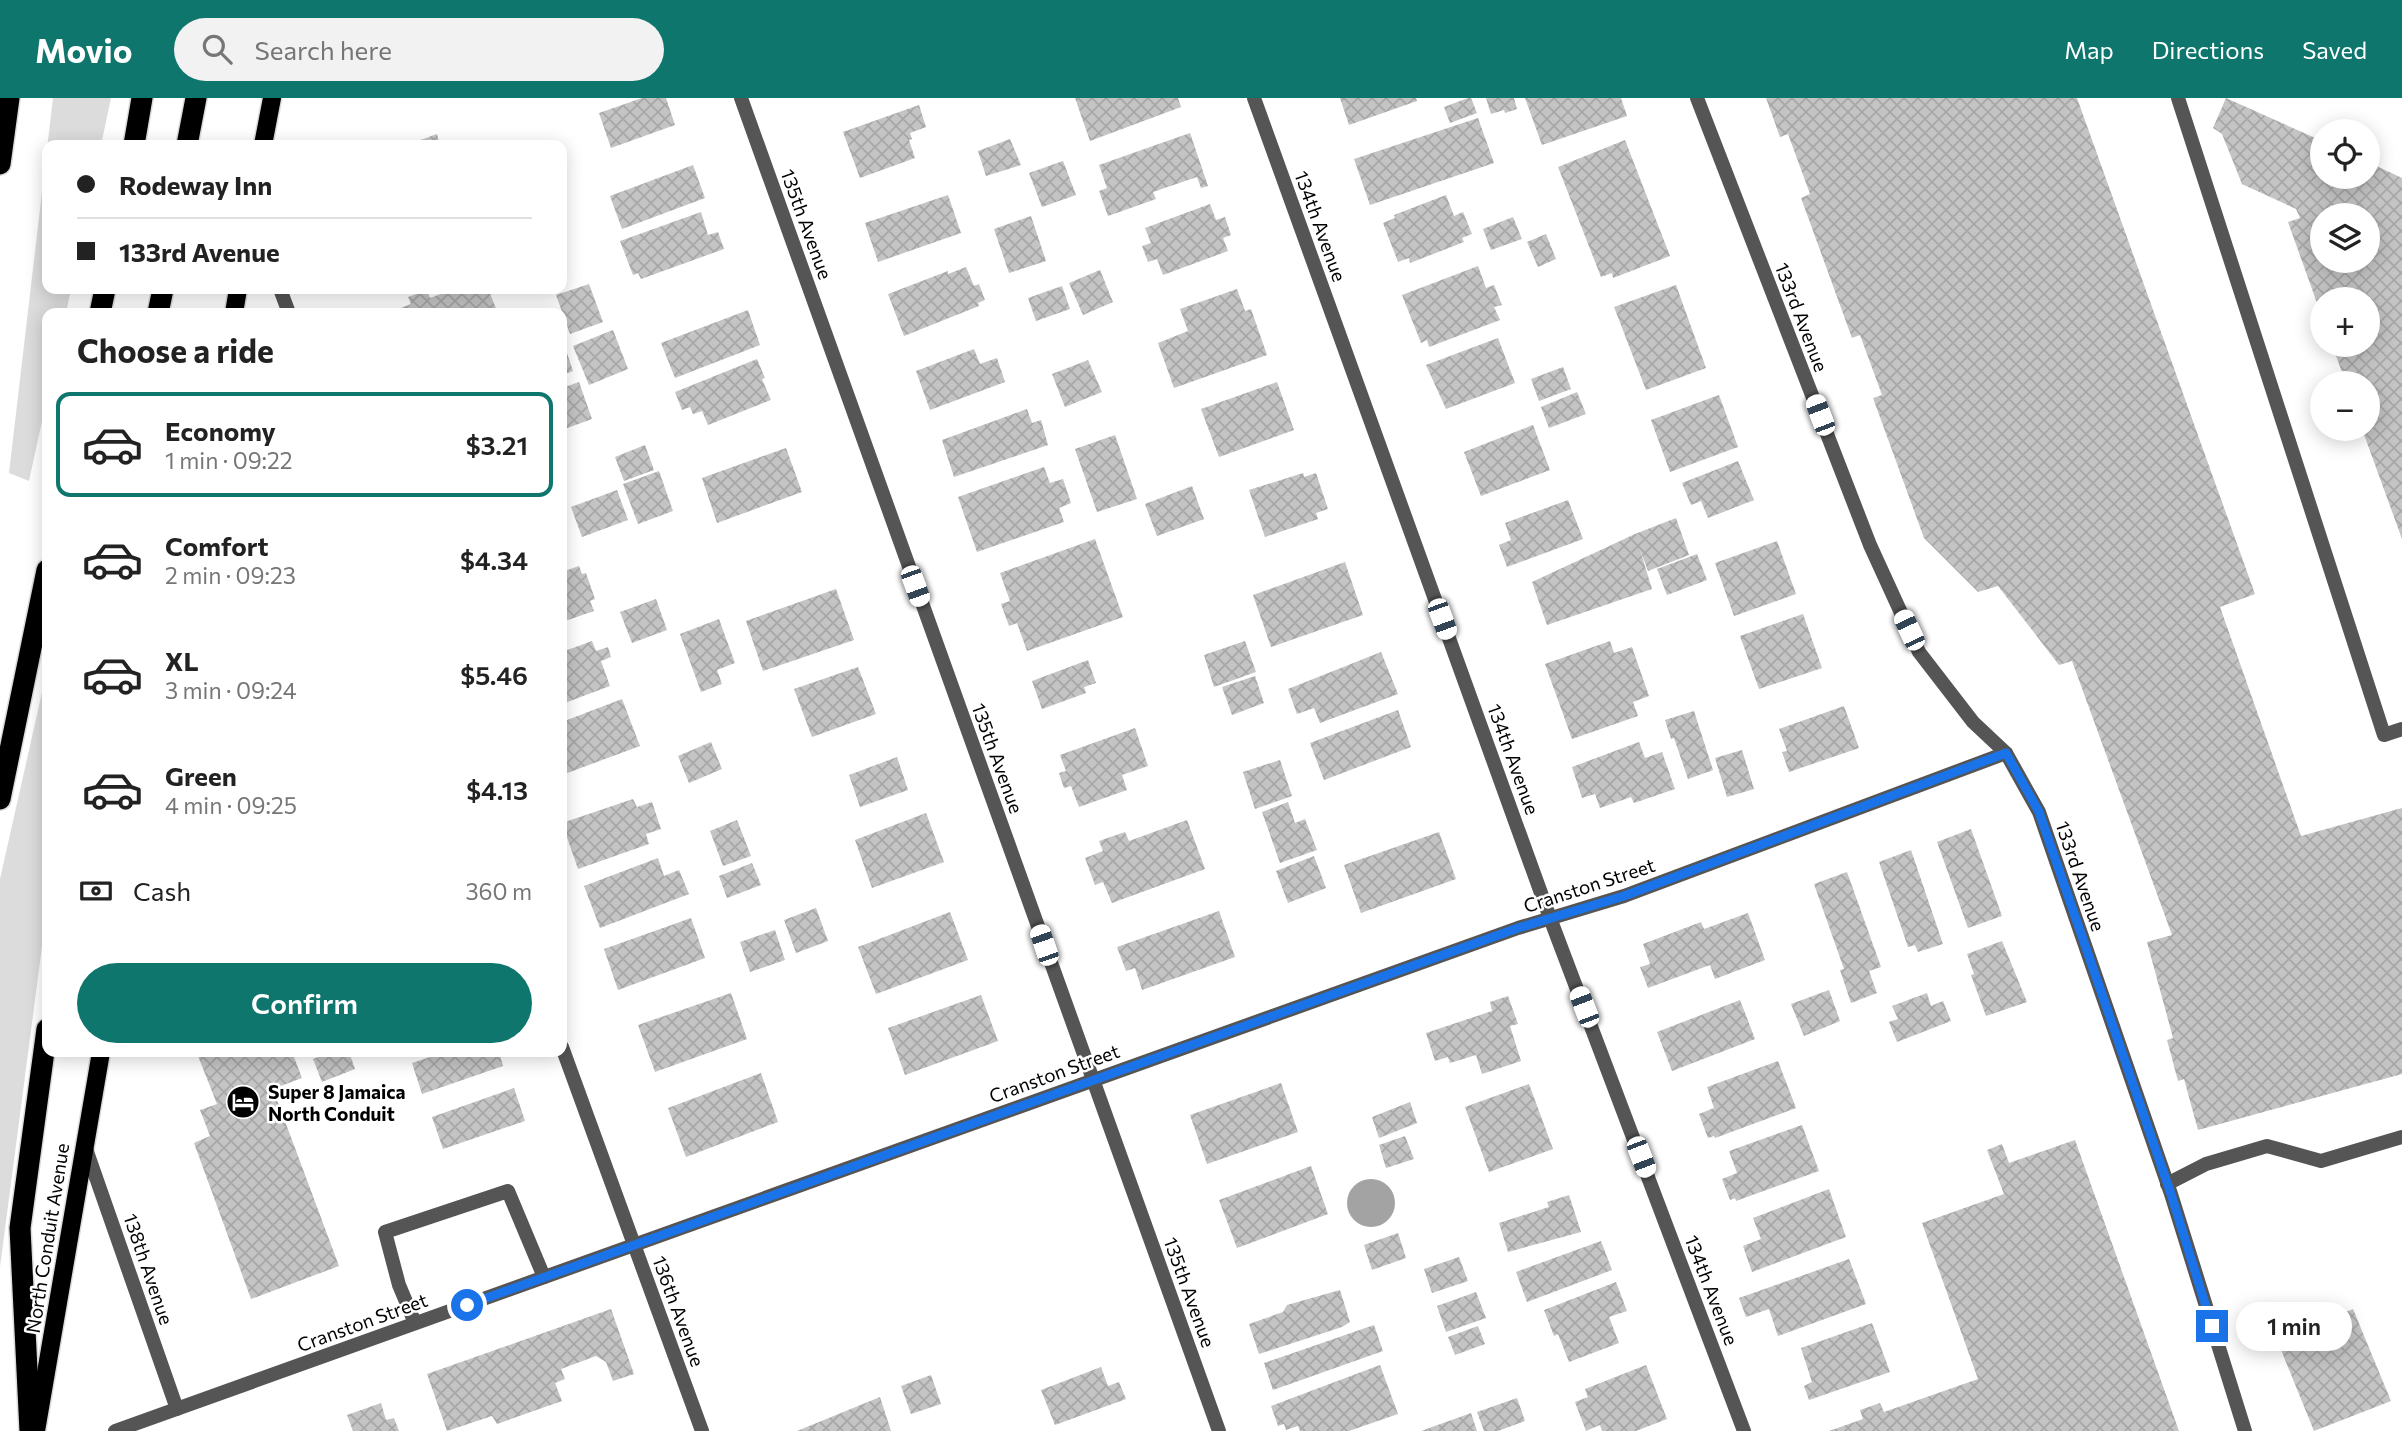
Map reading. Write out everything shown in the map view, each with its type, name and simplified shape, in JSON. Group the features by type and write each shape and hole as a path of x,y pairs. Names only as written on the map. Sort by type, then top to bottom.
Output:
{"highway":[{"path":"0,164 9,98"},
{"path":"135,140 142,98"},
{"path":"188,140 196,98"},
{"path":"0,799 42,594"},
{"path":"30,1431 20,1228 43,1057"}],"main road":[{"path":"264,140 272,98"},
{"name":"North Conduit Avenue","path":"36,1431 100,1057"}],"street":[{"name":"135th Avenue","path":"741,98 1219,1431"},
{"name":"134th Avenue","path":"1254,98 1550,918 1744,1431"},
{"name":"133rd Avenue","path":"1697,98 1870,545 1919,652 1973,722 2006,753 2039,812 2167,1184 2245,1431"},
{"path":"2178,98 2384,734 2402,729"},
{"name":"Cranston Street","path":"115,1431 1093,1080 1550,918 1624,896 2006,753"},
{"name":"136th Avenue","path":"566,1057 702,1431"},
{"path":"2167,1184 2206,1164 2267,1146 2321,1161 2402,1137"},
{"name":"138th Avenue","path":"84,1143 177,1409"},
{"path":"415,1323 399,1285 385,1232 508,1191 544,1277"}],"shaded area":[{"path":"53,98 111,98 102,140 48,140"},
{"path":"42,192 42,294 70,294 67,308 42,308 42,421 29,481 9,473"},
{"path":"42,692 42,946 0,1267 0,879"},
{"path":"1371,1179 1388,1186 1395,1203 1388,1220 1371,1227 1354,1220 1347,1203 1354,1186"}],"building":[{"path":"642,98 666,98 675,125 611,148 599,113"},
{"path":"1075,98 1178,98 1181,107 1090,141"},
{"path":"1340,98 1416,98 1417,101 1349,125"},
{"path":"1471,98 1477,113 1450,123 1444,107"},
{"path":"1486,98 1514,98 1517,109 1491,114"},
{"path":"1525,98 1621,98 1627,116 1542,145"},
{"path":"1766,98 2077,98 2255,594 2220,607 2301,836 2402,808 2402,1074 2198,1130 2184,1079 2178,1081 2167,1040 2173,1038 2147,942 2172,935 2072,661 2059,665 1998,586 1978,592 1924,538 1873,398 1882,395 1860,335 1852,338 1801,198 1810,194 1788,134 1780,137"},
{"path":"2226,98 2310,136 2310,189 2380,189 2380,168 2402,178 2402,539 2366,441 2380,441 2380,371 2342,371 2336,357 2380,357 2380,287 2311,287 2288,222 2300,218 2296,209 2242,184 2222,134 2213,128"},
{"path":"919,105 926,127 910,133 912,139 909,140 915,158 860,178 843,132"},
{"path":"1478,118 1494,163 1370,205 1354,159"},
{"path":"1190,133 1208,186 1201,188 1197,177 1153,192 1156,199 1108,216 1099,191 1107,188 1099,165"},
{"path":"437,134 439,140 421,140"},
{"path":"1010,139 1021,165 986,176 978,151"},
{"path":"1625,140 1670,256 1613,278 1612,273 1601,277 1558,167"},
{"path":"1063,161 1076,195 1042,207 1029,173"},
{"path":"693,165 705,198 622,229 610,196"},
{"path":"948,195 961,233 878,262 865,223"},
{"path":"1446,195 1454,216 1463,212 1472,234 1462,238 1464,242 1410,263 1409,258 1398,262 1383,223 1395,218 1394,215"},
{"path":"1210,204 1216,220 1225,217 1231,235 1223,238 1228,251 1163,275 1157,259 1148,262 1142,246 1151,243 1145,228"},
{"path":"701,212 708,235 718,232 724,249 641,279 638,273 633,275 620,241"},
{"path":"1031,216 1046,261 1009,273 994,229"},
{"path":"1513,217 1522,239 1491,250 1483,229"},
{"path":"1546,234 1556,259 1538,267 1527,242"},
{"path":"1478,266 1486,288 1494,285 1502,305 1494,307 1500,320 1429,347 1427,340 1421,343 1402,295"},
{"path":"966,267 974,286 979,284 985,300 978,303 979,306 904,336 888,294 948,271 948,274"},
{"path":"1100,270 1113,302 1083,315 1069,283"},
{"path":"589,284 603,322 570,334 567,308 561,308 556,295 567,294 567,291"},
{"path":"1676,285 1706,368 1646,390 1614,307"},
{"path":"1062,286 1070,309 1036,321 1028,298"},
{"path":"1237,289 1245,311 1251,309 1267,355 1174,388 1158,343 1188,331 1180,309"},
{"path":"416,294 428,294 430,298 441,294 490,294 496,308 401,308 411,304 408,297"},
{"path":"748,310 760,345 675,378 661,343"},
{"path":"613,330 628,369 589,385 573,346"},
{"path":"1498,338 1515,383 1446,409 1426,365"},
{"path":"974,349 980,364 997,358 1005,382 930,410 916,371"},
{"path":"567,353 573,371 567,373"},
{"path":"757,359 771,400 708,425 702,411 693,414 690,407 682,410 675,392"},
{"path":"1088,360 1102,392 1065,407 1052,374"},
{"path":"1563,367 1571,389 1539,401 1531,379"},
{"path":"579,382 592,419 567,428 567,386"},
{"path":"1277,382 1294,430 1219,457 1201,409"},
{"path":"1577,392 1586,414 1549,428 1541,407"},
{"path":"1719,395 1738,447 1670,472 1651,420"},
{"path":"1027,409 1032,423 1041,420 1048,445 954,477 942,440"},
{"path":"1533,425 1550,470 1481,496 1464,452"},
{"path":"1115,435 1137,499 1097,512 1075,449"},
{"path":"645,445 654,470 624,481 615,457"},
{"path":"786,448 802,492 717,523 702,478"},
{"path":"1738,461 1754,500 1708,518 1701,501 1691,505 1682,483"},
{"path":"1044,467 1050,483 1063,479 1071,503 1059,508 1064,522 977,552 958,497"},
{"path":"659,471 673,511 638,524 623,484"},
{"path":"1303,473 1304,477 1316,473 1328,509 1316,513 1318,519 1265,537 1249,490"},
{"path":"1192,486 1204,519 1157,536 1145,504"},
{"path":"617,490 628,520 582,537 571,507"},
{"path":"1568,500 1583,539 1507,567 1499,545 1511,540 1505,523"},
{"path":"1676,518 1689,555 1648,571 1640,550 1652,589 1547,625 1532,582"},
{"path":"1095,539 1123,617 1027,651 1017,623 1009,626 1001,604 1010,601 1000,573"},
{"path":"1777,541 1796,594 1734,616 1715,563"},
{"path":"1697,554 1707,580 1667,595 1657,569"},
{"path":"1345,562 1363,615 1271,647 1253,595"},
{"path":"579,566 582,574 586,573 595,599 590,601 594,611 567,620 567,570"},
{"path":"836,589 854,640 763,671 746,621"},
{"path":"656,599 667,630 632,643 620,612"},
{"path":"1803,614 1822,668 1759,689 1740,636"},
{"path":"719,619 735,663 717,670 722,684 701,692 680,634"},
{"path":"592,641 596,651 608,647 611,657 601,661 610,686 567,702 567,650"},
{"path":"1245,641 1256,672 1214,687 1204,655"},
{"path":"1610,641 1614,653 1632,647 1649,696 1633,702 1638,716 1572,739 1545,664"},
{"path":"1381,652 1398,694 1320,723 1314,708 1297,714 1288,689"},
{"path":"1088,660 1096,683 1084,687 1086,693 1042,709 1032,681"},
{"path":"858,667 876,714 812,737 794,689"},
{"path":"1255,676 1264,703 1232,715 1222,687"},
{"path":"622,699 640,746 567,773 567,720"},
{"path":"1844,706 1859,748 1789,772 1782,752 1787,751 1779,729"},
{"path":"1398,710 1411,747 1324,780 1310,743"},
{"path":"1694,711 1713,770 1688,779 1665,720"},
{"path":"1135,728 1148,766 1122,775 1127,790 1079,807 1071,786 1064,788 1059,773 1066,771 1060,755"},
{"path":"711,742 722,769 689,783 678,756"},
{"path":"1639,742 1645,758 1662,752 1675,789 1634,803 1631,797 1600,808 1595,794 1582,798 1572,767"},
{"path":"1742,750 1754,789 1727,797 1715,758"},
{"path":"897,757 908,790 860,807 849,775"},
{"path":"1280,760 1292,796 1255,809 1243,772"},
{"path":"633,799 637,807 652,802 661,829 646,834 649,844 578,869 567,837 567,821"},
{"path":"1288,802 1295,823 1305,819 1317,850 1280,863 1262,812"},
{"path":"926,813 944,862 872,888 855,840"},
{"path":"737,820 751,856 723,866 710,831"},
{"path":"1187,820 1205,869 1112,903 1103,882 1095,885 1085,858 1103,851 1099,841 1125,832 1129,841"},
{"path":"1971,829 2002,916 1968,928 1937,842"},
{"path":"1439,832 1456,879 1361,913 1344,865"},
{"path":"1911,850 1943,944 1918,952 1915,945 1908,947 1879,862"},
{"path":"1314,856 1326,888 1288,903 1276,871"},
{"path":"658,858 664,876 679,870 689,894 600,928 584,886"},
{"path":"752,863 761,885 727,898 719,876"},
{"path":"1847,872 1881,967 1869,971 1877,993 1851,1003 1840,970 1844,969 1814,884"},
{"path":"816,908 828,941 796,953 784,920"},
{"path":"1219,911 1235,957 1142,990 1135,968 1126,971 1117,947"},
{"path":"950,912 968,960 876,994 858,947"},
{"path":"1748,913 1765,960 1715,979 1710,965 1648,988 1640,967 1650,964 1643,944 1701,922 1704,929"},
{"path":"691,918 705,958 618,990 604,949"},
{"path":"775,930 785,960 750,972 740,942"},
{"path":"2002,941 2027,1002 1986,1016 1971,975 1974,974 1967,954"},
{"path":"1829,990 1840,1021 1804,1036 1791,1004"},
{"path":"731,993 747,1039 655,1072 638,1025"},
{"path":"1927,993 1931,1006 1943,1001 1951,1021 1897,1042 1889,1022 1898,1019 1892,1006"},
{"path":"981,995 998,1041 905,1075 888,1028"},
{"path":"1508,996 1518,1024 1510,1026 1521,1061 1482,1074 1476,1055 1450,1063 1448,1057 1435,1061 1426,1033 1492,1011 1490,1002"},
{"path":"1740,1000 1755,1039 1672,1071 1657,1032"},
{"path":"198,1057 294,1057 302,1078 273,1089 339,1266 251,1299 194,1143 210,1136 200,1110 217,1104"},
{"path":"351,1057 355,1069 322,1082 313,1059"},
{"path":"430,1057 500,1057 503,1066 422,1094 412,1063"},
{"path":"1778,1061 1796,1108 1715,1138 1708,1138 1699,1114 1714,1108 1707,1087"},
{"path":"761,1073 778,1122 686,1157 668,1108"},
{"path":"1281,1083 1298,1132 1207,1164 1190,1115"},
{"path":"1529,1084 1553,1149 1489,1172 1465,1107"},
{"path":"514,1088 525,1121 443,1149 432,1117"},
{"path":"1410,1102 1417,1123 1379,1138 1372,1117"},
{"path":"1802,1125 1819,1171 1736,1201 1735,1198 1730,1200 1722,1179 1737,1173 1729,1151"},
{"path":"1405,1136 1414,1159 1386,1168 1379,1145"},
{"path":"2075,1140 2179,1431 1829,1431 1863,1419 1860,1410 1880,1403 1884,1412 1978,1379 1922,1223 2004,1194 1987,1150 2002,1144 2009,1163"},
{"path":"1311,1166 1328,1214 1237,1248 1219,1200"},
{"path":"1829,1189 1846,1237 1752,1272 1743,1246 1761,1239 1753,1218"},
{"path":"1569,1195 1581,1232 1508,1252 1499,1223 1549,1207 1547,1202"},
{"path":"1398,1233 1406,1258 1372,1270 1364,1245"},
{"path":"1601,1241 1612,1270 1527,1302 1516,1272"},
{"path":"1459,1257 1468,1281 1432,1293 1424,1269"},
{"path":"1849,1259 1866,1304 1778,1336 1769,1309 1746,1317 1739,1298"},
{"path":"1616,1282 1627,1311 1609,1317 1619,1343 1569,1362 1558,1334 1554,1336 1544,1310"},
{"path":"1340,1290 1350,1322 1259,1354 1249,1324 1283,1312 1287,1305"},
{"path":"1476,1292 1486,1318 1446,1332 1437,1306"},
{"path":"611,1309 634,1374 613,1381 606,1362 596,1356 561,1369 565,1379 555,1383 562,1401 497,1424 492,1416 447,1431 427,1374"},
{"path":"2353,1309 2391,1401 2314,1431 2277,1340"},
{"path":"1872,1323 1890,1372 1809,1400 1804,1386 1812,1382 1801,1348"},
{"path":"1374,1325 1383,1351 1273,1390 1264,1363"},
{"path":"1478,1326 1485,1344 1455,1355 1448,1337"},
{"path":"1380,1365 1398,1414 1349,1431 1300,1431 1298,1426 1286,1430 1284,1424 1278,1426 1271,1406"},
{"path":"1646,1365 1667,1419 1636,1431 1602,1431 1600,1425 1586,1431 1575,1402 1588,1397 1585,1389"},
{"path":"1101,1367 1108,1386 1119,1382 1126,1399 1055,1425 1041,1390"},
{"path":"931,1375 941,1404 911,1414 901,1386"},
{"path":"880,1397 891,1431 797,1431"},
{"path":"1517,1398 1525,1421 1498,1431 1484,1431 1477,1412"},
{"path":"381,1403 386,1420 394,1418 399,1431 353,1431 347,1415"},
{"path":"1471,1413 1477,1431 1421,1431"}],"place":[{"name":"Super 8 Jamaica North Conduit","path":"243,1102"}],"route":[{"path":"467,1305 1057,1092 1488,941 1518,928 1624,896 2006,753 2039,812 2171,1194 2212,1326"}]}
